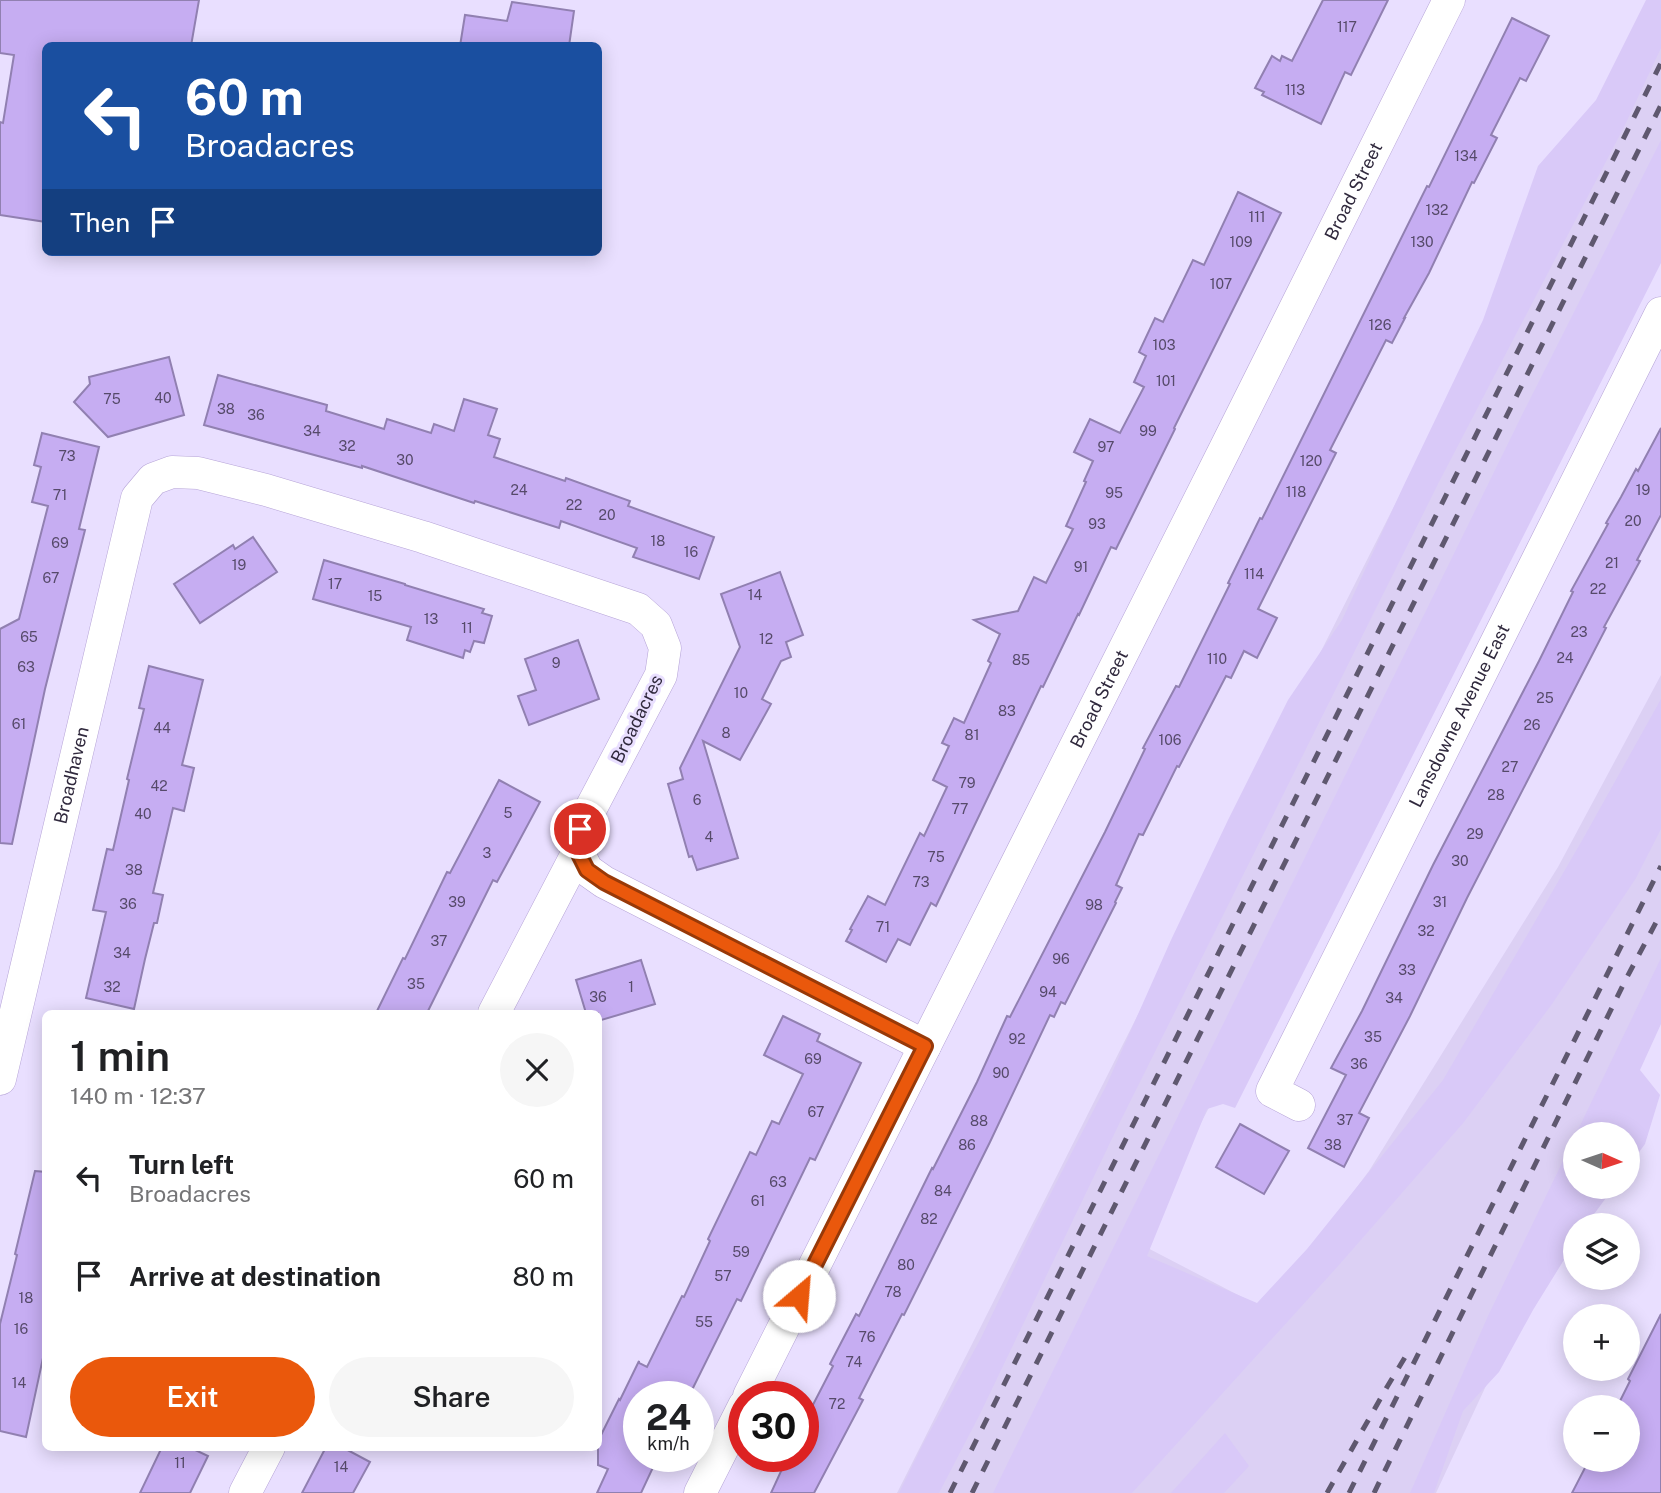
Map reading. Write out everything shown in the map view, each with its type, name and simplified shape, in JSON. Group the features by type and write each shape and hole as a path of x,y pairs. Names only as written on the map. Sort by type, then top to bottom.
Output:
{"street":[{"name":"Broad Street","path":"757,1381 1449,0"},
{"name":"Lansdowne Avenue East","path":"1299,1105 1272,1091 1661,313"},
{"name":"Broadacres","path":"153,479 172,472 198,473 266,490 423,537 638,609 656,625 665,648 661,675 580,829 578,852 496,1010"},
{"name":"Broadhaven","path":"0,1079 137,498 153,479"},
{"path":"578,852 587,870 604,882 925,1046"},
{"path":"700,1493 728,1438"},
{"path":"245,1493 267,1451"}],"shaded area":[{"path":"1646,0 1661,0 1661,48 1624,127 1439,482 1120,1122 980,1414 939,1493 899,1493 981,1338 1035,1224 1107,1084 1171,940 1288,700 1342,620 1483,320 1538,166 1596,100"},
{"path":"1649,0 1661,0 1661,245 1138,1243 1265,1309 1369,1171 1558,867 1661,675 1661,1022 1612,1122 1563,1122 1563,1199 1570,1199 1560,1227 1436,1493 897,1493"},
{"path":"1661,140 1661,263 1235,1108 1223,1104 1207,1109 1147,1256 1257,1303 1307,1249 1443,1080 1661,699 1661,829 1636,878 1552,1004 1464,1122 1339,1265 1132,1493 993,1493 1521,417"},
{"path":"1661,958 1661,1024 1640,1070 1660,1095 1645,1144 1640,1151 1640,1122 1582,1122"},
{"path":"1563,1161 1563,1199 1605,1199 1595,1213 1563,1213 1563,1261 1499,1372 1463,1411 1434,1493 1410,1493 1488,1316"},
{"path":"1225,1433 1249,1466 1224,1493 1171,1493"}],"building":[{"path":"0,0 199,0 192,42 42,42 42,221 0,215 0,122 3,123 14,55 0,53"},
{"path":"1323,0 1388,0 1351,75 1345,72 1321,124 1262,95 1264,92 1255,88 1272,56 1280,61 1282,56 1292,61"},
{"path":"512,2 574,11 570,42 461,42 465,15 507,21"},
{"path":"1512,18 1549,36 1526,81 1520,78 1491,135 1497,138 1474,183 1472,182 1429,273 1392,343 1386,340 1330,450 1336,453 1258,609 1277,618 1257,658 1244,651 1231,678 1226,676 1143,835 1139,834 1116,885 1122,888 1116,903 1065,1004 1061,1002 1054,1017 1050,1015 904,1315 902,1314 859,1398 863,1400 814,1493 771,1493 781,1472 819,1472 819,1393 833,1366 830,1364 856,1314 859,1316 977,1082 1007,1016 1010,1017 1105,832 1145,749 1143,748 1176,686 1179,687 1260,518 1262,519 1427,186 1429,187"},
{"path":"1238,192 1281,213 1116,549 1111,547 1043,687 1041,686 936,906 931,903 910,945 898,939 886,962 846,941 868,896 885,905 920,833 924,836 947,787 933,780 949,746 942,743 954,718 964,723 991,663 988,661 1000,634 974,620 1018,611 1034,577 1046,583 1073,529 1066,526 1093,461 1074,452 1090,419 1120,433 1144,387 1134,382 1146,356 1139,352 1155,318 1163,322 1193,260 1204,265"},
{"path":"169,357 184,415 108,437 74,402 90,384 89,377"},
{"path":"218,375 327,405 326,411 384,429 387,419 431,433 434,424 454,431 464,399 497,409 488,435 500,439 494,457 565,481 566,478 630,501 628,506 714,537 699,579 633,557 637,548 561,521 559,528 362,466 204,425"},
{"path":"1661,428 1661,515 1359,1113 1369,1118 1344,1167 1308,1148 1346,1075 1331,1068 1539,661 1573,592 1571,591 1608,524 1606,523"},
{"path":"42,433 99,447 79,529 85,530 45,689 12,844 0,843 0,629 19,619 48,506 32,502 41,467 34,465"},
{"path":"253,537 277,572 200,623 174,584 233,545 235,549"},
{"path":"324,560 484,609 482,613 492,616 484,643 474,641 470,652 465,650 463,658 407,640 411,627 313,599"},
{"path":"780,572 803,635 786,642 791,657 781,661 762,699 771,704 740,760 703,741 738,858 697,870 692,856 689,857 668,784 683,779 680,768 740,647 721,594"},
{"path":"578,640 599,699 529,725 518,696 536,690 525,659"},
{"path":"149,666 203,680 182,765 194,768 184,811 173,808 153,893 163,895 134,1009 86,998 106,912 93,910 107,849 113,850 144,709 139,708"},
{"path":"499,780 540,802 497,882 493,880 428,1010 377,1010 447,872 450,873"},
{"path":"641,960 655,1004 602,1020 602,1010 585,1010 576,980"},
{"path":"783,1016 820,1034 817,1041 861,1063 815,1160 810,1158 741,1301 737,1299 696,1381 629,1381 639,1361 647,1367 682,1296 684,1297 710,1241 708,1239 750,1152 756,1155 772,1121 779,1124 803,1074 764,1055"},
{"path":"1240,1124 1289,1151 1264,1194 1216,1167"},
{"path":"35,1171 42,1172 42,1363 26,1437 0,1431 0,1324 17,1255 15,1254"},
{"path":"1661,1314 1661,1493 1572,1493 1583,1472 1640,1472 1640,1395 1623,1395 1630,1381 1640,1381 1640,1355"},
{"path":"623,1394 623,1472 651,1472 641,1493 597,1493 608,1469 598,1465 598,1451 602,1451 602,1433"},
{"path":"160,1451 197,1451 208,1456 190,1493 140,1493"},
{"path":"324,1451 349,1451 370,1462 353,1493 302,1493"}],"railway":[{"path":"950,1493 1661,63"},
{"path":"972,1493 1661,105"},
{"path":"1349,1493 1661,866"},
{"path":"1374,1493 1661,913"},
{"path":"1327,1493 1410,1349"}],"route":[{"path":"580,829 578,852 587,870 604,882 925,1046 799,1296"}]}
